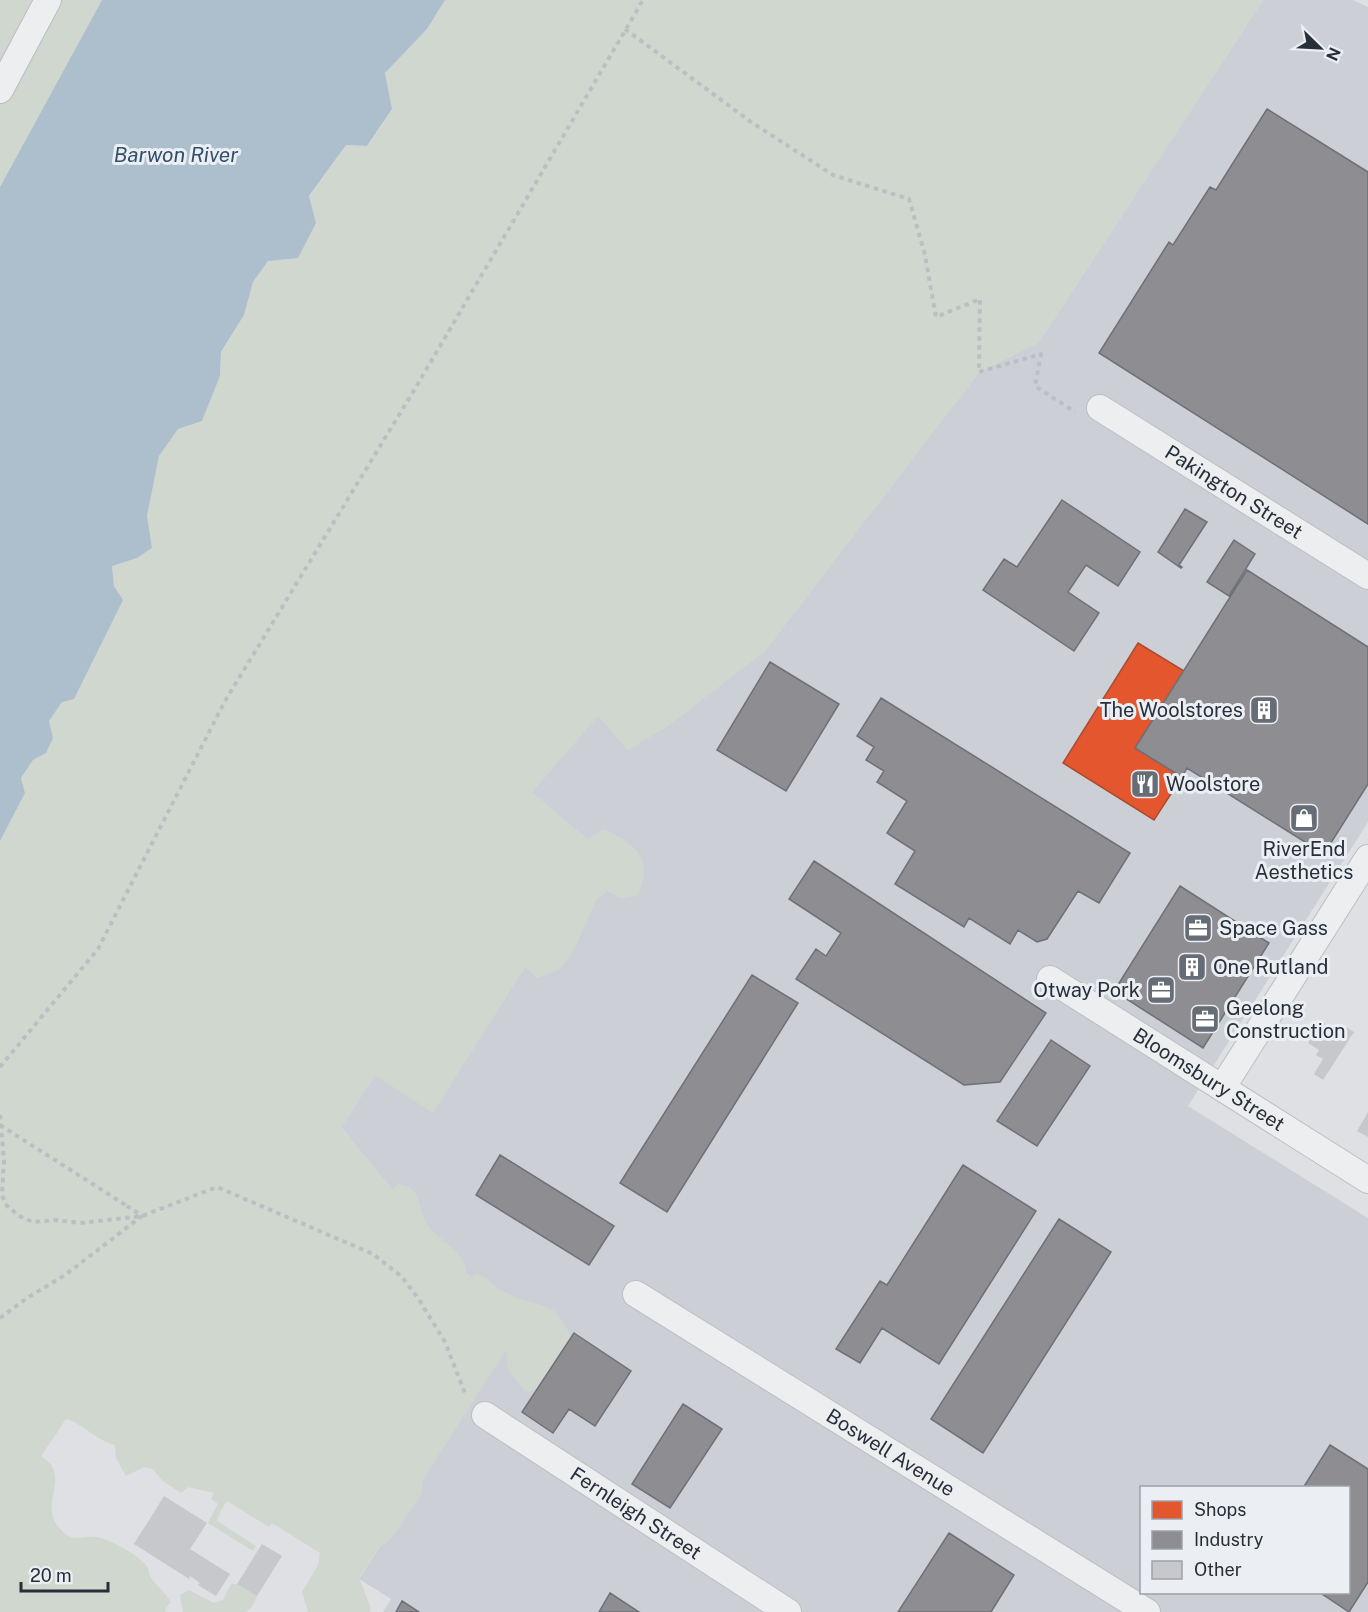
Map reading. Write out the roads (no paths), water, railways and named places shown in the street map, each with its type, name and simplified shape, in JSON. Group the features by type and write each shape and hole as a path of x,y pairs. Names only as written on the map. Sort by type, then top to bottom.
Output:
{"street":[{"path":"0,90 48,0"},
{"name":"Pakington Street","path":"1100,408 1368,576"},
{"path":"1222,1088 1368,858"},
{"name":"Bloomsbury Street","path":"1050,979 1368,1180"},
{"name":"Boswell Avenue","path":"636,1294 1146,1612"},
{"name":"Fernleigh Street","path":"485,1415 788,1612"}],"water":[{"name":"Barwon River","path":"102,0 445,0 427,29 385,73 392,109 367,146 346,145 309,196 316,223 298,258 268,261 253,282 244,315 221,352 220,376 202,421 178,429 159,456 147,516 152,548 137,558 112,566 114,586 123,600 74,699 62,702 49,721 53,738 46,753 33,760 21,778 25,793 0,841 0,187"}],"place":[{"name":"The Woolstores","path":"1264,710"},
{"name":"Woolstore","path":"1145,784"},
{"name":"RiverEnd Aesthetics","path":"1304,818"},
{"name":"Space Gass","path":"1198,928"},
{"name":"One Rutland","path":"1192,967"},
{"name":"Otway Pork","path":"1161,990"},
{"name":"Geelong Construction","path":"1205,1019"}]}
